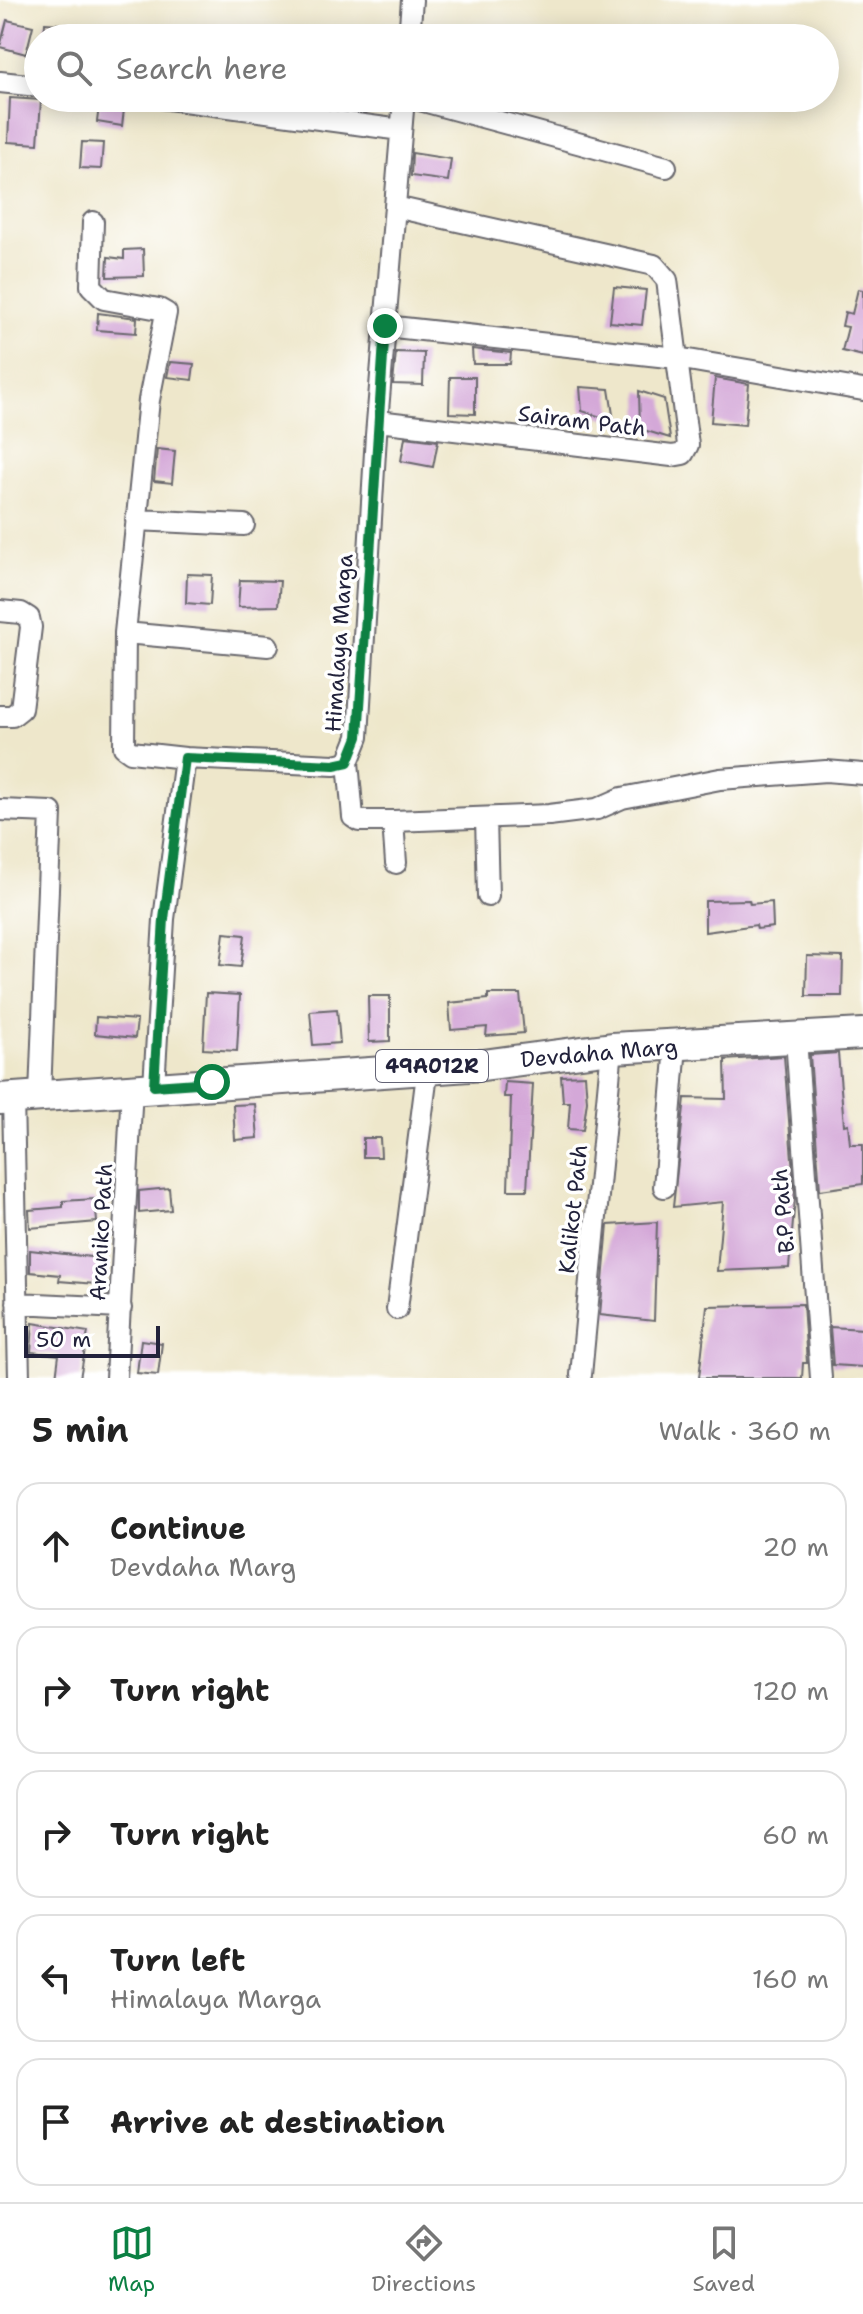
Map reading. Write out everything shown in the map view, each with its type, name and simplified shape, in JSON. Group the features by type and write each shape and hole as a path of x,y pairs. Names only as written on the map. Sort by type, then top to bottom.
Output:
{"main road":[{"name":"Devdaha Marg","path":"18,1098 428,1066 483,1065 612,1048 863,1034"}],"street":[{"path":"410,24 412,0"},
{"path":"0,82 24,85"},
{"path":"266,112 401,130"},
{"name":"Himalaya Marga","path":"403,112 378,421 358,737 348,762 353,817 359,821 486,818 597,809 622,798 720,779 826,771 863,774"},
{"path":"464,112 666,167"},
{"name":"Sairam Path","path":"378,421 672,456 683,454 688,445 667,280 654,265 395,207"},
{"path":"93,222 91,286 104,299 166,313 149,400 125,633 124,747 131,752 185,758 334,765 348,762"},
{"path":"385,326 677,358 863,390"},
{"path":"136,520 244,525"},
{"path":"0,611 21,613 29,618 31,627 21,709 12,716 0,716"},
{"path":"125,633 268,646"},
{"name":"Araniko Path","path":"116,1378 143,1087 185,758"},
{"path":"0,810 51,812 18,1098 19,1378"},
{"path":"486,818 488,896"},
{"path":"393,821 396,863"},
{"name":"B.P Path","path":"796,1039 821,1378"},
{"path":"664,1187 676,1046"},
{"name":"Kalikot Path","path":"581,1375 612,1048"},
{"path":"397,1309 428,1066"},
{"path":"17,1303 121,1308"}],"building":[{"path":"7,20 24,24 24,53 0,47"},
{"path":"10,98 24,99 24,112 40,112 38,144 8,142"},
{"path":"98,112 124,112 122,126 97,122"},
{"path":"82,142 103,143 101,169 80,168"},
{"path":"412,153 451,159 448,181 411,176"},
{"path":"143,249 144,276 107,277 108,257 124,259 124,250"},
{"path":"614,287 646,290 642,325 610,322"},
{"path":"858,289 863,290 863,356 842,351 848,327 842,326 845,312 852,314"},
{"path":"98,313 137,318 136,333 97,330"},
{"path":"472,349 511,353 510,364 473,364"},
{"path":"396,352 424,353 423,385 393,384"},
{"path":"170,362 194,364 192,380 167,377"},
{"path":"450,377 475,377 475,414 449,413"},
{"path":"715,378 749,384 745,425 711,422"},
{"path":"580,387 609,389 614,421 582,411"},
{"path":"639,391 664,399 670,438 640,429"},
{"path":"405,437 438,441 433,467 401,461"},
{"path":"157,449 175,451 172,483 154,481"},
{"path":"187,574 212,575 210,605 186,603"},
{"path":"240,580 280,581 278,606 238,607"},
{"path":"749,900 750,904 772,902 773,927 757,929 756,925 705,932 705,901"},
{"path":"224,933 245,935 241,967 220,965"},
{"path":"807,956 843,957 842,996 806,996"},
{"path":"206,993 240,995 237,1051 203,1049"},
{"path":"488,994 520,994 524,1033 486,1036 487,1027 451,1030 449,1003 488,999"},
{"path":"368,996 390,996 390,1041 369,1042"},
{"path":"337,1009 340,1043 313,1045 310,1011"},
{"path":"96,1017 137,1020 135,1038 95,1034"},
{"path":"838,1053 844,1125 848,1124 850,1144 863,1144 863,1184 820,1190 810,1055"},
{"path":"784,1056 795,1198 789,1268 717,1271 723,1202 673,1207 685,1098 726,1099 725,1060"},
{"path":"585,1075 587,1101 583,1130 568,1129 570,1102 563,1102 561,1076"},
{"path":"505,1082 533,1084 527,1190 508,1190 511,1097 504,1097"},
{"path":"255,1104 258,1138 235,1140 233,1105"},
{"path":"363,1138 380,1138 381,1157 363,1157"},
{"path":"169,1188 171,1210 139,1213 139,1191"},
{"path":"95,1199 97,1222 30,1228 29,1210 63,1207 63,1201"},
{"path":"657,1222 654,1321 600,1315 608,1225"},
{"path":"30,1250 99,1258 96,1284 59,1281 60,1275 30,1272"},
{"path":"803,1304 807,1363 803,1363 802,1378 699,1378 707,1306"},
{"path":"33,1323 88,1332 80,1378 56,1378 59,1355 31,1352"},
{"path":"830,1327 863,1329 863,1367 833,1365"},
{"path":"141,1340 162,1343 158,1375 137,1373"}],"route":[{"path":"212,1082 154,1086 164,919 185,758 334,765 348,762 354,753 358,737 385,326"}]}
